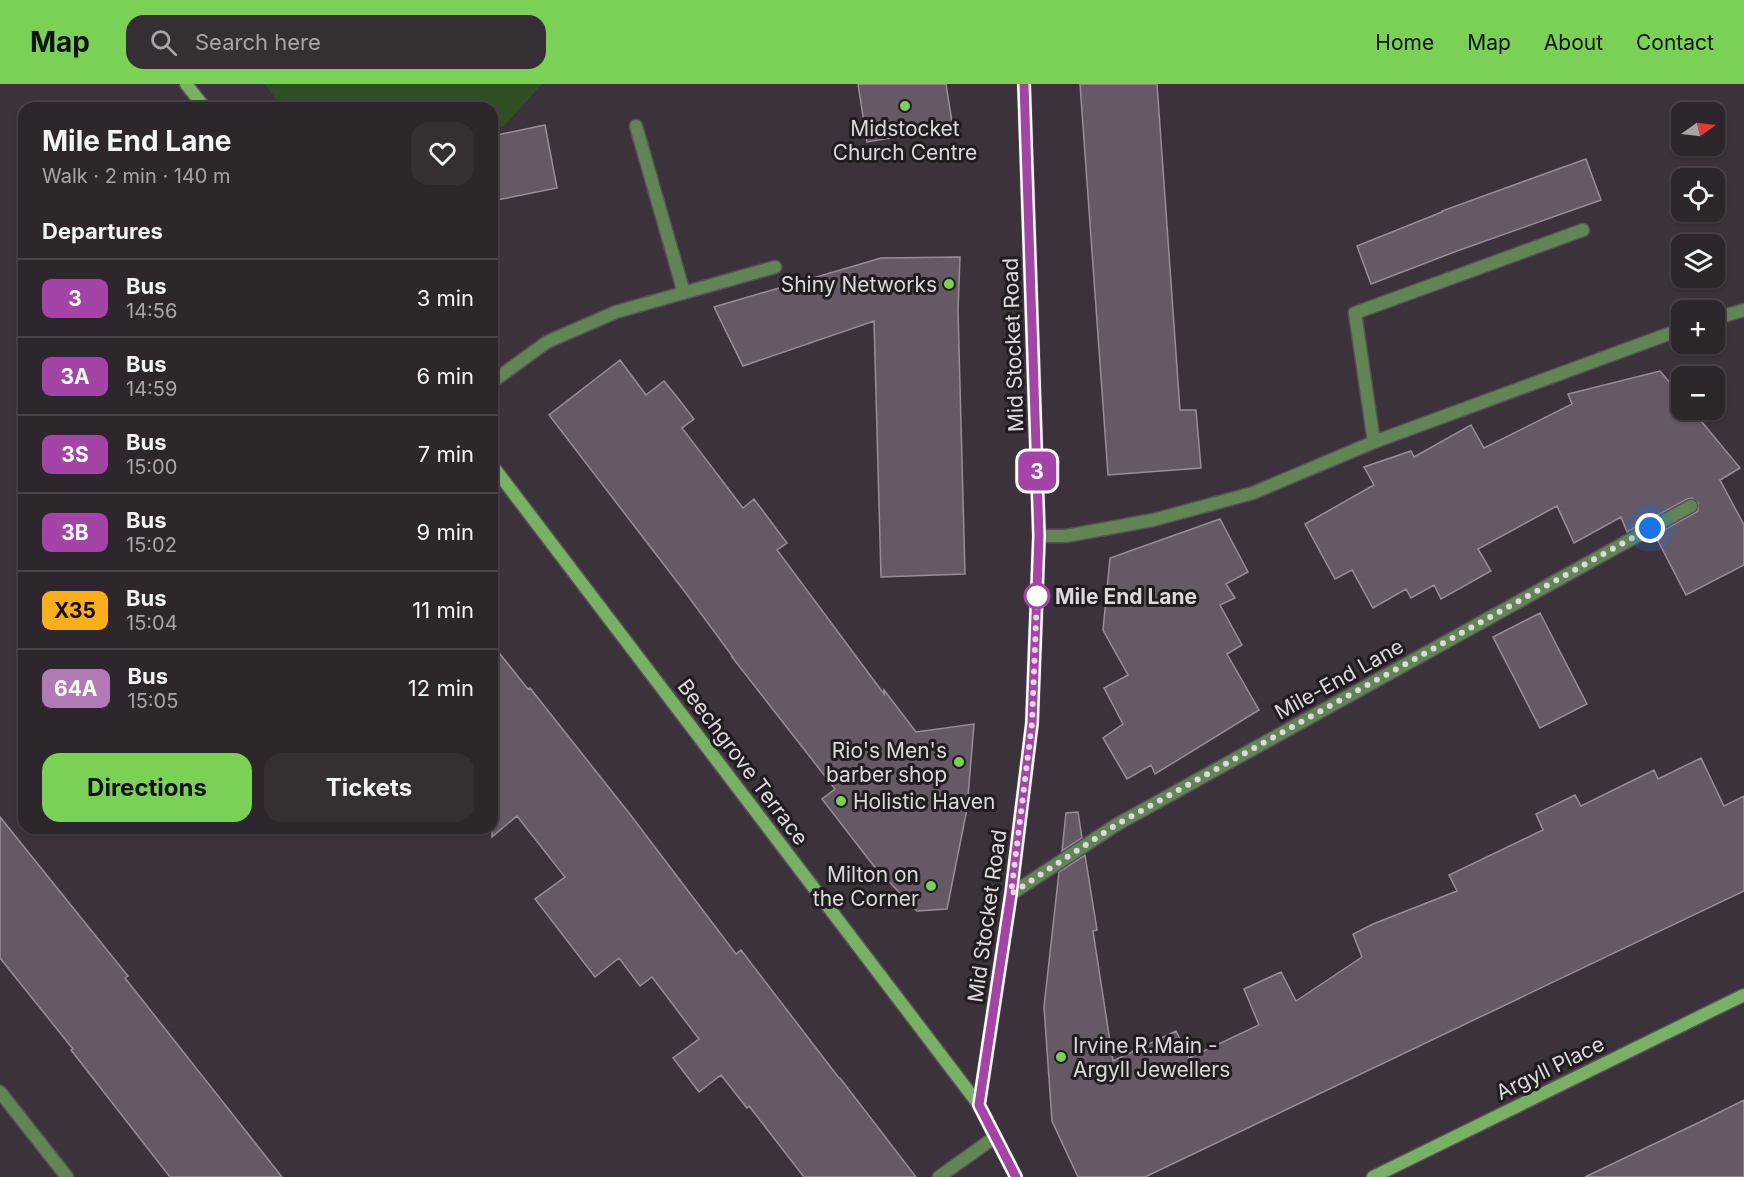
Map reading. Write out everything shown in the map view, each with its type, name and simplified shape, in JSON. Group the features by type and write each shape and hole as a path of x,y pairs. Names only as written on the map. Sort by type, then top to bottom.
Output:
{"street":[{"path":"186,84 200,102"},
{"name":"Mid Stocket Road","path":"979,1105 1011,894 1032,723 1039,536 1024,84"},
{"path":"636,126 684,293"},
{"path":"1374,442 1355,313 1583,230"},
{"path":"498,378 547,342 616,312 775,267"},
{"path":"1725,316 1744,310"},
{"path":"1039,536 1066,536 1153,520 1253,493 1374,442 1671,333"},
{"name":"Beechgrove Terrace","path":"498,473 979,1105 1016,1177"},
{"name":"Mile-End Lane","path":"1011,894 1116,825 1691,506"},
{"name":"Argyll Place","path":"1373,1177 1744,995"},
{"path":"0,1092 67,1177"},
{"path":"939,1177 995,1137"}],"green space":[{"path":"265,84 542,84 503,127 498,128 498,102 278,102"}],"building":[{"name":"Midstocket Church Centre","path":"858,84 946,84 953,128 867,142"},
{"path":"1080,84 1157,84 1180,410 1196,410 1201,468 1108,475"},
{"path":"545,125 557,188 498,200 498,135"},
{"path":"1586,159 1601,200 1371,284 1357,246 1442,211"},
{"path":"960,257 958,310 965,574 881,577 874,321 743,366 714,307 881,258"},
{"path":"620,360 646,395 664,381 677,397 694,419 682,428 743,508 754,499 787,543 777,550 884,694 884,690 916,732 974,724 967,809 947,909 917,911 873,865 822,799 835,789 549,415"},
{"path":"1660,371 1671,384 1671,420 1700,420 1740,468 1720,480 1744,525 1744,565 1686,595 1655,535 1698,511 1698,503 1692,498 1627,532 1621,517 1574,543 1557,506 1478,549 1491,571 1441,599 1434,585 1411,598 1406,589 1373,608 1352,570 1335,579 1305,524 1374,485 1364,467 1411,451 1414,457 1471,425 1484,448 1572,404 1568,394"},
{"path":"1220,519 1248,572 1226,584 1235,598 1220,605 1242,645 1227,654 1259,710 1155,774 1151,765 1127,779 1103,738 1123,724 1104,688 1128,675 1103,630 1110,558"},
{"path":"1540,613 1587,704 1540,728 1493,637"},
{"path":"498,652 528,689 530,688 629,813 736,954 741,950 916,1177 804,1177 749,1106 747,1108 721,1075 699,1092 673,1058 699,1039 652,977 640,986 619,958 595,977 535,899 565,877 517,816 498,832"},
{"path":"1701,758 1724,806 1744,796 1744,891 1145,1177 1078,1177 1052,1121 1044,1007 1059,872 1085,855 1097,930 1093,931 1113,1061 1176,1031 1189,1058 1259,1025 1244,989 1281,972 1296,1001 1362,957 1353,934 1457,891 1449,875 1543,830 1536,814 1575,795 1581,806 1654,770 1658,779"},
{"path":"1078,812 1082,838 1062,851 1066,813"},
{"path":"0,817 128,976 125,978 282,1177 170,1177 71,1050 73,1049 0,958"},
{"path":"1744,1100 1744,1177 1585,1177 1704,1120"}],"bus line":[{"name":"3","path":"1016,1177 979,1105 1011,894 1032,723 1039,536 1024,84"}],"place":[{"name":"Midstocket Church Centre","path":"905,106"},
{"name":"Shiny Networks","path":"949,284"},
{"name":"Mile End Lane","path":"1037,596"},
{"name":"Rio's Men's barber shop","path":"959,762"},
{"name":"Holistic Haven","path":"841,801"},
{"name":"Milton on the Corner","path":"931,886"},
{"name":"Irvine R.Main - Argyll Jewellers","path":"1061,1057"}],"route":[{"path":"1037,596 1032,723 1011,894 1116,825 1650,528"}]}
